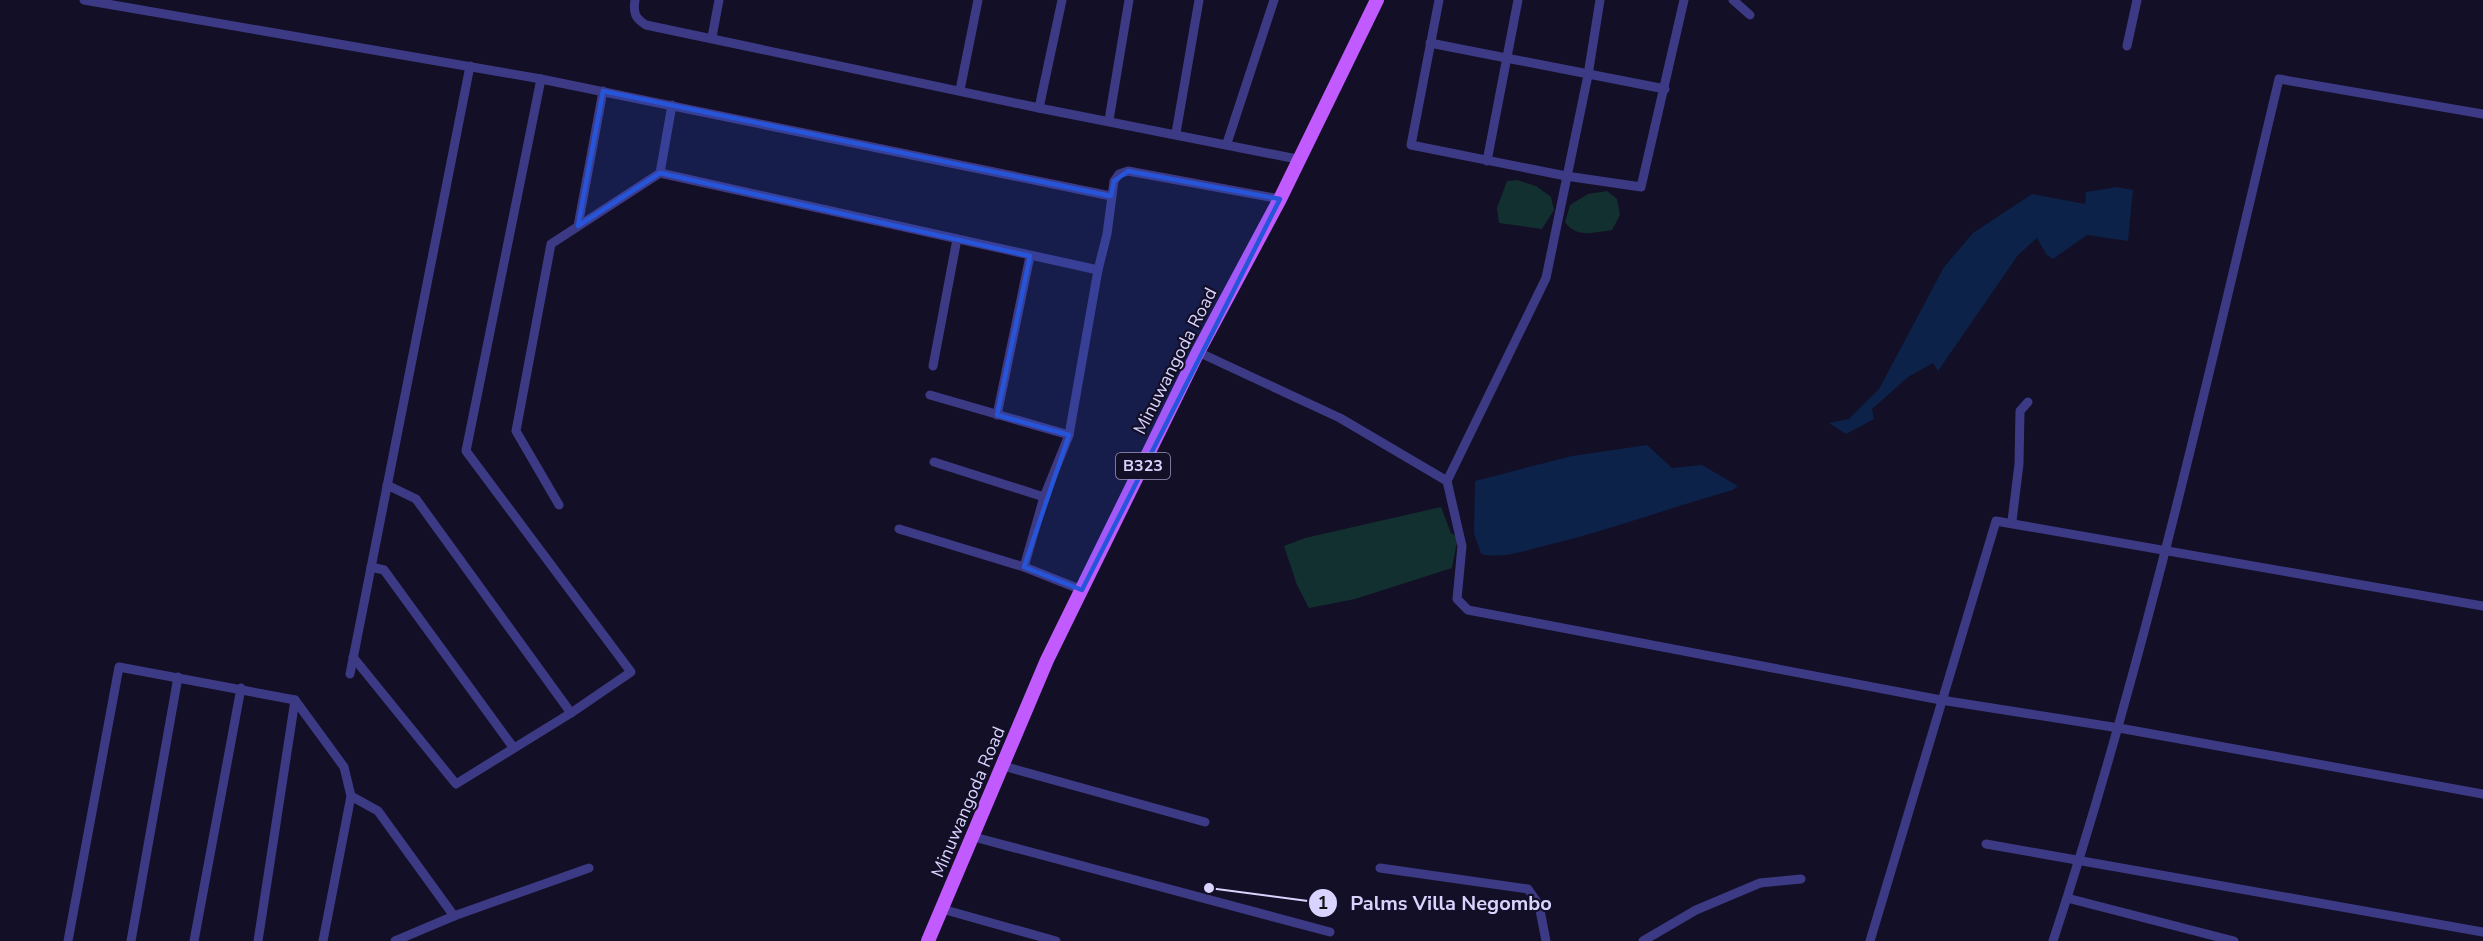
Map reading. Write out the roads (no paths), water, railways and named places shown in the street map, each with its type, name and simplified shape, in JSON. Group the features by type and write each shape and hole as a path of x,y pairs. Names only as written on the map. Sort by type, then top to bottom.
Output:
{"main road":[{"name":"Minuwangoda Road","path":"928,941 974,837 1047,660 1198,352 1280,199 1297,159 1377,0"}],"street":[{"path":"84,0 542,79 1111,196"},
{"path":"635,0 633,9 637,19 646,25 1039,108 1227,143 1297,159"},
{"path":"712,38 718,0"},
{"path":"960,90 978,0"},
{"path":"1039,108 1062,0"},
{"path":"1109,120 1129,0"},
{"path":"1176,133 1198,0"},
{"path":"1227,143 1275,0"},
{"path":"1438,0 1412,145 1566,176 1641,187 1684,0"},
{"path":"1487,161 1518,0"},
{"path":"1600,0 1588,75 1546,278 1447,482 1462,546 1457,599 1468,610 1941,700 2119,728 2483,794"},
{"path":"1733,0 1750,15"},
{"path":"2127,46 2137,0"},
{"path":"1430,43 1665,89"},
{"path":"350,674 470,66"},
{"path":"353,657 456,784 571,713 631,672 466,451 542,79"},
{"path":"2053,941 2119,728 2167,551 2279,79 2483,114"},
{"path":"578,226 603,92"},
{"path":"660,173 672,105"},
{"path":"1024,567 1044,497 1069,435 1098,270 1107,234 1114,181 1119,174 1128,171 1280,199"},
{"path":"559,505 516,431 551,244 660,173 1098,270"},
{"path":"933,366 957,239"},
{"path":"997,415 1030,256"},
{"path":"1198,352 1340,418 1447,482"},
{"path":"930,395 1069,435"},
{"path":"2012,521 2019,464 2020,411 2028,402"},
{"path":"934,462 1044,497"},
{"path":"387,485 416,498 571,713"},
{"path":"1870,941 1996,521 2012,521 2167,551 2483,606"},
{"path":"898,529 1024,567 1082,590"},
{"path":"371,567 384,570 513,747"},
{"path":"68,941 119,667 241,688 295,700 344,767 351,796 323,941"},
{"path":"131,941 178,677"},
{"path":"194,941 241,688"},
{"path":"258,941 295,700"},
{"path":"1003,766 1205,822"},
{"path":"351,796 378,811 454,916"},
{"path":"974,837 1330,932"},
{"path":"1986,844 2483,932"},
{"path":"395,941 454,916 589,868"},
{"path":"1380,868 1528,889 1539,905 1546,941"},
{"path":"1643,941 1696,910 1760,883 1801,879"},
{"path":"2067,898 2234,941"},
{"path":"942,909 1056,941"}],"water":[{"path":"2117,187 2133,190 2128,241 2087,235 2053,259 2046,254 2037,238 2018,255 1938,371 1933,363 1908,377 1872,409 1874,419 1846,434 1829,423 1849,419 1879,389 1944,267 1973,233 2032,194 2085,204 2086,192"},
{"path":"1647,445 1672,468 1702,465 1738,486 1733,490 1571,539 1507,555 1481,554 1474,533 1475,481 1572,456"}],"place":[{"name":"Palms Villa Negombo","path":"1209,888"}]}
